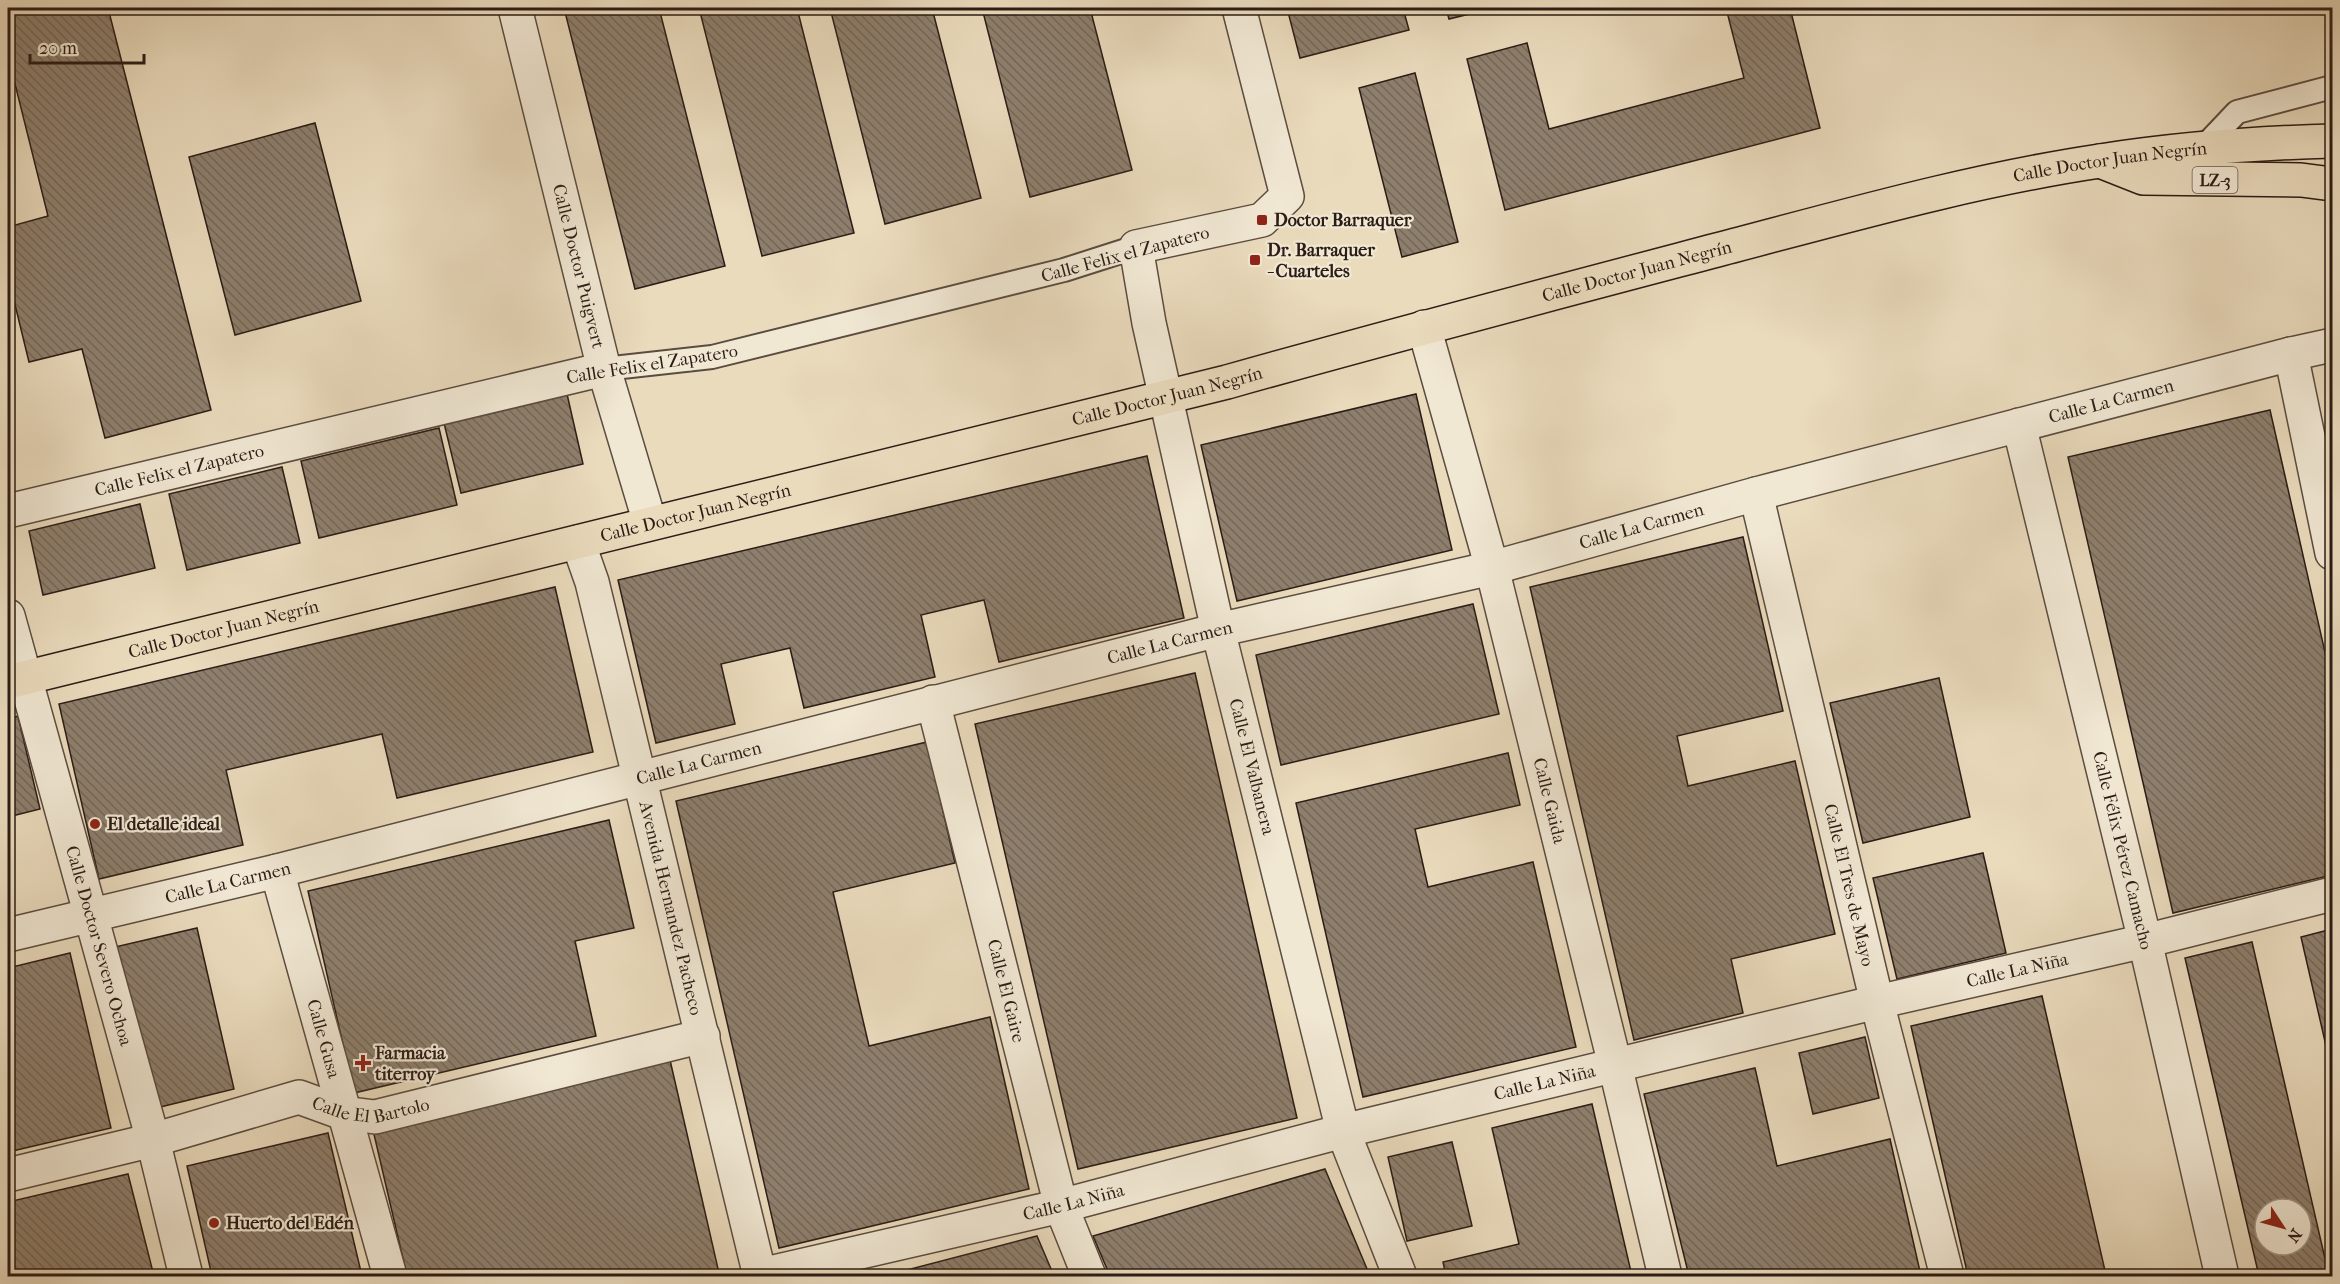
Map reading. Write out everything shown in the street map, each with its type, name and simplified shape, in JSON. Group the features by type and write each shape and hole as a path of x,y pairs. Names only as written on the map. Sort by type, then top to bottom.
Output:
{"main road":[{"name":"Calle Doctor Juan Negrín","path":"16,680 1166,397 1424,327 2025,174 2100,161 2201,150 2269,143 2332,141"},
{"name":"LZ-3","path":"2100,161 2143,178 2301,180 2332,184"}],"street":[{"name":"Calle Doctor Puigvert","path":"515,8 604,369 651,523"},
{"name":"Calle Felix el Zapatero","path":"1136,247 1262,220 1287,196 1239,8"},
{"name":"Calle El Valbanera","path":"1136,247 1149,323 1218,630 1343,1131 1400,1276"},
{"name":"Calle Gaida","path":"1424,327 1492,568 1665,1276"},
{"name":"Calle La Carmen","path":"8,935 277,871 1218,630 1492,568 1756,494 2332,345"},
{"path":"2292,354 2332,553"},
{"name":"Calle Felix el Zapatero","path":"8,511 604,369"},
{"name":"Calle Félix Pérez Camacho","path":"2019,425 2145,941 2222,1276"},
{"name":"Calle El Tres de Mayo","path":"1756,494 1877,1002 1947,1276"},
{"name":"Avenida Hernandez Pacheco","path":"578,542 592,582 759,1276"},
{"name":"Calle Doctor Severo Ochoa","path":"8,616 16,680 92,916 153,1140 186,1276"},
{"name":"Calle El Gaire","path":"933,702 1060,1206 1089,1276"},
{"name":"Calle Gusa","path":"277,871 390,1276"},
{"name":"Calle La Niña","path":"759,1276 1060,1206 1343,1131 1877,1002 2145,941 2332,894"},
{"name":"Calle El Bartolo","path":"8,1175 153,1140 299,1097 343,1113 375,1117 703,1036"}],"lane":[{"path":"2201,150 2237,112 2332,87"},
{"name":"Calle Felix el Zapatero","path":"604,369 712,357 1064,270 1136,247"}],"building":[{"path":"8,8 108,8 211,410 105,438 82,349 29,362 8,276 8,227 48,216 8,56"},
{"path":"564,8 659,8 725,266 635,289"},
{"path":"699,8 797,8 854,233 762,256"},
{"path":"830,8 932,8 981,198 885,224"},
{"path":"982,8 1090,8 1132,170 1030,197"},
{"path":"1287,8 1403,8 1409,30 1300,58"},
{"path":"1446,8 1494,8 1449,19"},
{"path":"1726,8 1790,8 1820,128 1505,210 1467,59 1527,43 1549,129 1744,78"},
{"path":"1415,73 1458,242 1402,257 1359,88"},
{"path":"315,123 361,301 235,335 189,157"},
{"path":"567,394 583,464 461,493 444,423"},
{"path":"1416,394 1452,550 1237,601 1201,445"},
{"path":"2270,410 2332,683 2332,875 2173,913 2068,457"},
{"path":"439,428 457,505 319,538 301,461"},
{"path":"1147,456 1184,618 999,662 984,600 921,615 935,677 804,708 790,648 721,664 735,724 656,743 618,580"},
{"path":"282,467 300,543 187,570 169,494"},
{"path":"140,504 155,568 43,595 29,531"},
{"path":"1743,537 1783,711 1677,736 1688,786 1795,761 1835,934 1731,959 1743,1013 1634,1040 1530,587"},
{"path":"555,587 593,752 397,798 382,734 226,770 243,845 99,879 59,704"},
{"path":"1473,604 1499,714 1281,765 1256,655"},
{"path":"1195,673 1297,1118 1078,1169 975,724"},
{"path":"1939,678 1970,817 1863,843 1830,703"},
{"path":"18,716 40,809 8,817 8,719"},
{"path":"927,742 955,863 833,892 869,1046 990,1017 1029,1189 779,1248 676,801"},
{"path":"1508,753 1520,805 1415,829 1428,887 1533,862 1576,1047 1363,1097 1296,803"},
{"path":"609,820 634,928 575,941 596,1036 354,1093 308,891"},
{"path":"1983,853 2006,953 1897,979 1873,878"},
{"path":"197,928 234,1089 152,1109 115,947"},
{"path":"2332,929 2332,1072 2301,937"},
{"path":"2252,942 2311,1197 2253,1197 2253,1250 2185,958"},
{"path":"70,953 111,1128 8,1152 8,968"},
{"path":"2042,996 2106,1275 1968,1276 1911,1026"},
{"path":"1865,1037 1879,1098 1813,1114 1799,1053"},
{"path":"670,1060 719,1273 702,1276 407,1276 373,1130"},
{"path":"1755,1068 1777,1166 1890,1139 1921,1276 1689,1276 1644,1094"},
{"path":"1592,1104 1632,1276 1446,1276 1443,1262 1519,1244 1492,1128"},
{"path":"328,1133 362,1276 212,1276 187,1166"},
{"path":"1452,1142 1472,1226 1407,1241 1388,1157"},
{"path":"1325,1169 1370,1276 1110,1276 1093,1236"},
{"path":"128,1174 154,1276 8,1276 8,1202"},
{"path":"2313,1207 2329,1276 2259,1276 2255,1257 2313,1257"},
{"path":"1037,1236 1054,1276 884,1276"}],"place":[{"name":"Doctor Barraquer","path":"1262,220"},
{"name":"Dr. Barraquer - Cuarteles","path":"1255,260"},
{"name":"El detalle ideal","path":"95,824"},
{"name":"Farmacia titerroy","path":"363,1063"},
{"name":"Huerto del Edén","path":"214,1223"}]}
